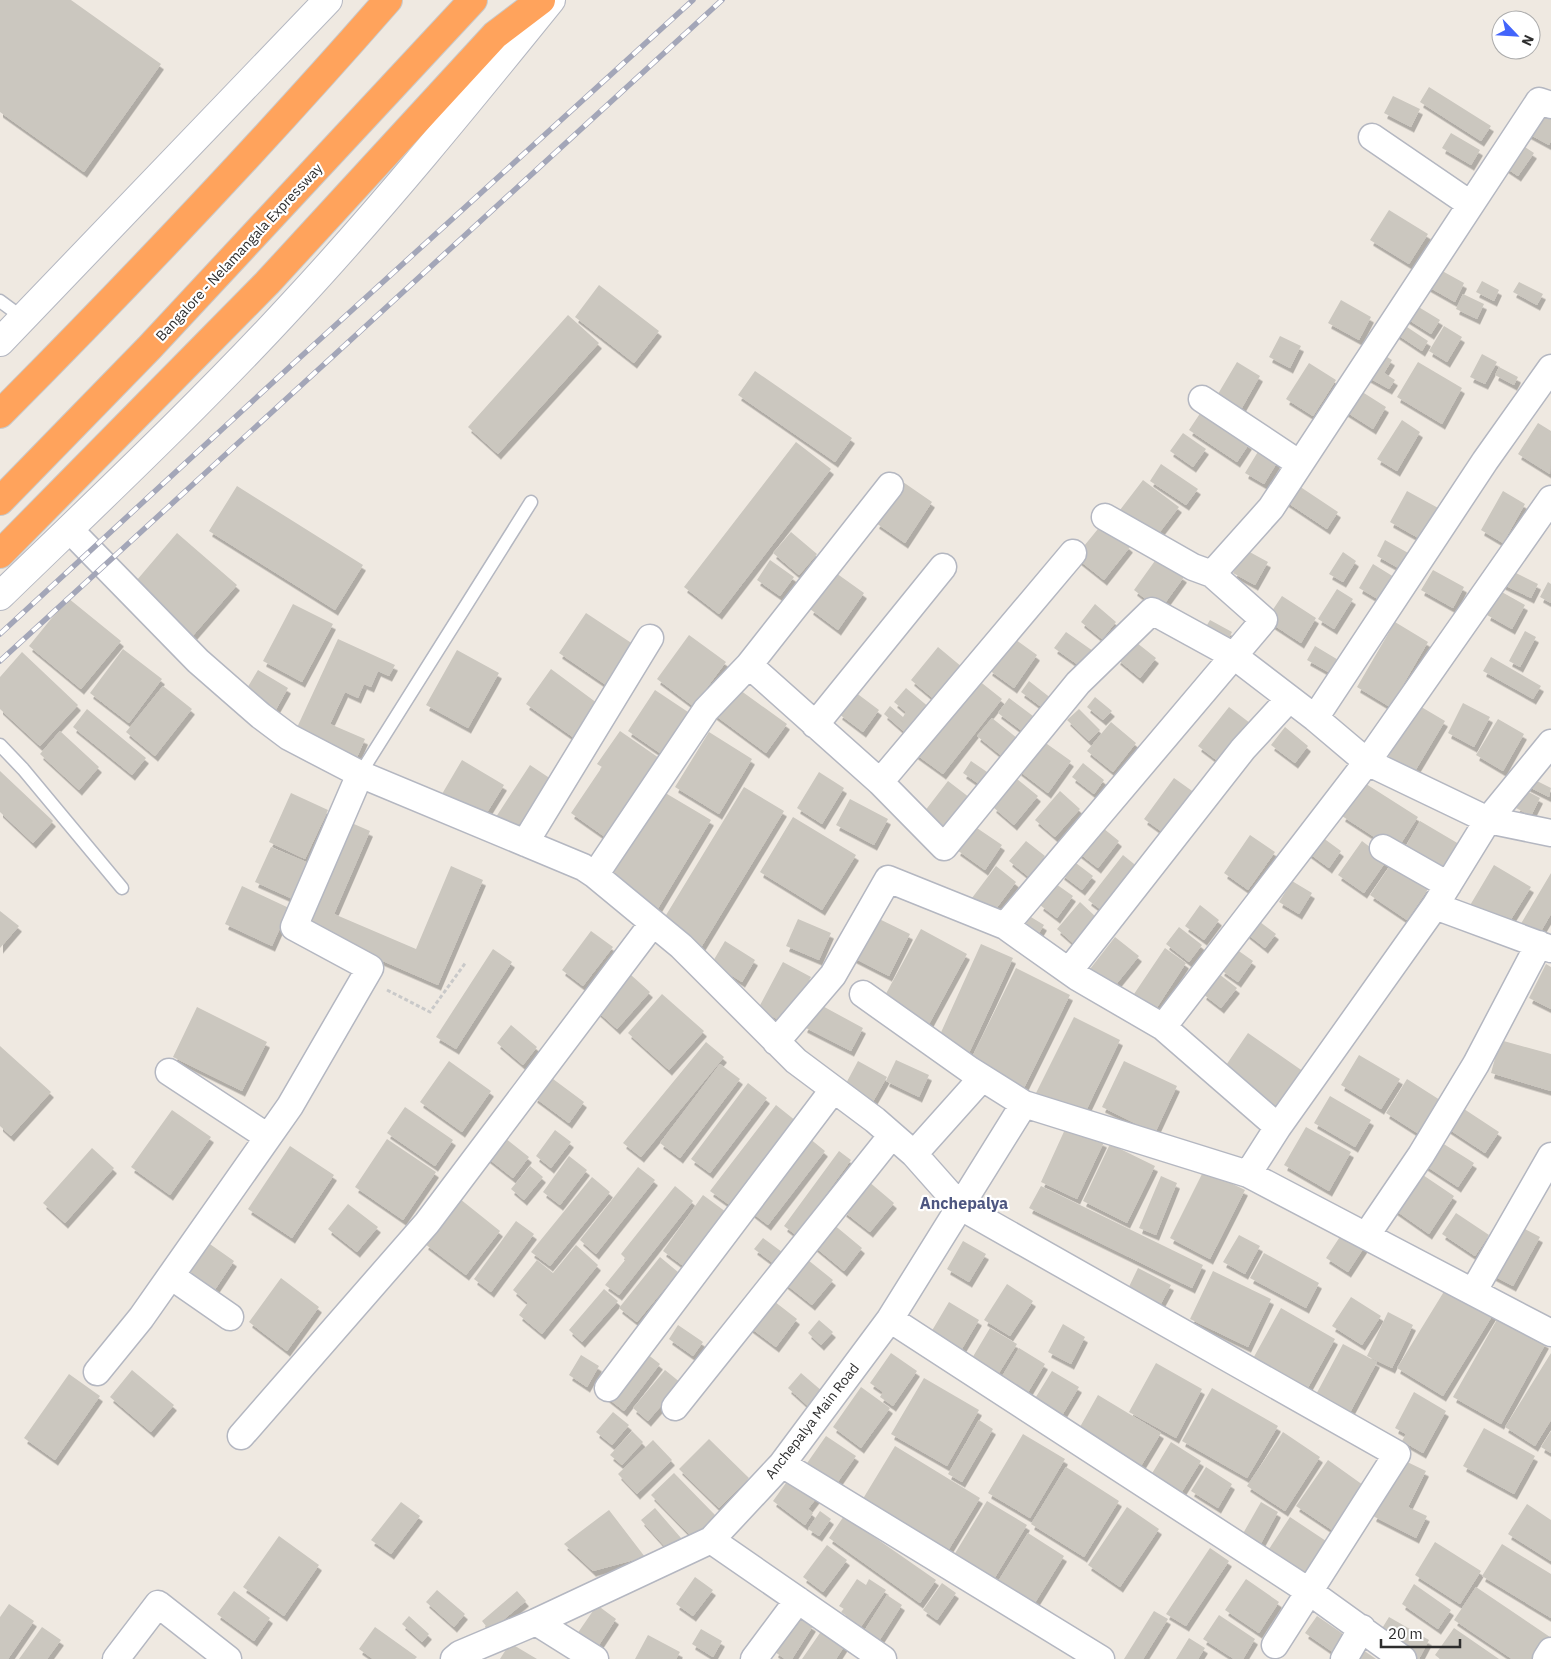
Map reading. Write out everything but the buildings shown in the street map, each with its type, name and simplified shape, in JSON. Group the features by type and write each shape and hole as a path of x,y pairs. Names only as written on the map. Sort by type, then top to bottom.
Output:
{"highway":[{"path":"0,414 138,274 335,61 388,0"},
{"name":"Bangalore - Nelamangala Expressway","path":"0,501 150,348 473,0"},
{"path":"0,554 267,283 495,35 541,0"}],"street":[{"path":"1,340 328,0"},
{"path":"0,596 157,444 292,305 446,130 551,0"},
{"path":"1212,574 1271,508 1539,101 1551,105"},
{"path":"1372,137 1470,204"},
{"path":"1315,718 1485,460 1551,368"},
{"path":"1202,399 1300,464"},
{"path":"595,875 706,710 749,664 890,486"},
{"path":"1163,1027 1367,762 1551,499"},
{"path":"1006,926 1264,620 1212,574 1193,567 1105,516"},
{"path":"69,529 198,661 261,716 289,737 360,774 525,843 595,875 681,946 796,1061 914,1154 961,1207 1397,1454 1275,1645"},
{"path":"880,782 1073,553"},
{"path":"814,725 943,566"},
{"path":"749,664 814,725 880,782 944,847 1078,683 1152,611 1234,656 1315,718 1367,762 1488,820 1551,833"},
{"path":"525,843 650,638"},
{"path":"1069,971 1243,749 1289,699"},
{"path":"1248,1174 1278,1127 1441,895 1488,820 1551,743"},
{"path":"97,1372 141,1318 290,1106 370,968 294,927 360,774"},
{"path":"1366,1236 1420,1155 1545,947 1441,895 1383,848"},
{"path":"776,1042 833,975 888,879 1006,926 1069,971 1163,1027 1278,1127"},
{"path":"241,1436 427,1223 653,923"},
{"path":"863,994 982,1078 1024,1104 1248,1174 1551,1333"},
{"path":"169,1072 268,1137"},
{"path":"914,1154 982,1078"},
{"path":"608,1388 833,1090"},
{"name":"Anchepalya Main Road","path":"454,1659 460,1654 536,1622 711,1540 782,1464 890,1319 1024,1104"},
{"path":"675,1407 892,1135"},
{"path":"1473,1292 1551,1156"},
{"path":"171,1276 230,1317"},
{"path":"890,1319 1310,1592 1403,1659"},
{"path":"782,1464 1102,1659"},
{"path":"711,1540 883,1659"},
{"path":"754,1659 798,1600"},
{"path":"116,1659 158,1604 228,1659"},
{"path":"536,1622 595,1659"},
{"path":"1344,1659 1362,1628"},
{"path":"1546,1659 1551,1651"}],"lane":[{"path":"0,301 23,318"},
{"path":"360,774 531,502"},
{"path":"0,745 23,769 122,888"}],"path":[{"path":"363,979 430,1012 466,962"}],"railway":[{"path":"0,634 295,362 693,0"},
{"path":"0,661 722,0"}],"district":[{"name":"Anchepalya","path":"964,1203"}]}
